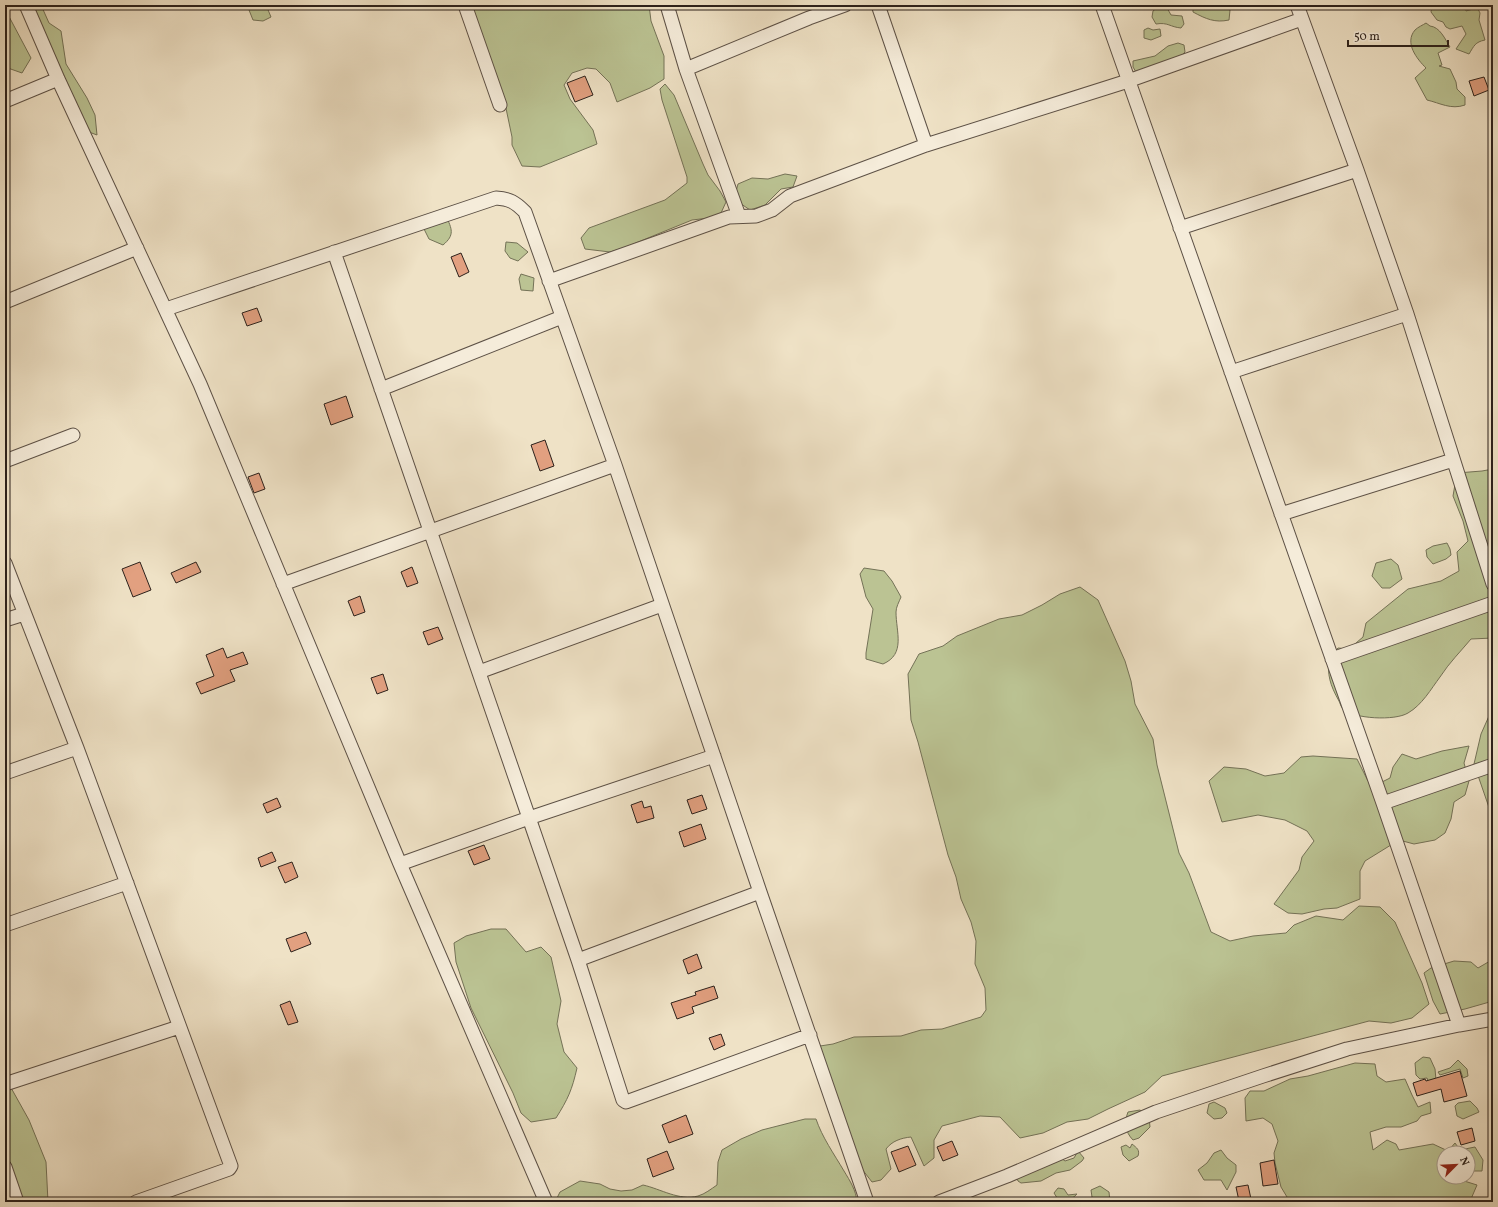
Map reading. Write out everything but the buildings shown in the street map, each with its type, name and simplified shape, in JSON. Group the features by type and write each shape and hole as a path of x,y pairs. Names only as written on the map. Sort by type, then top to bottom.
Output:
{"street":[{"path":"26,5 58,79 200,384 400,864 546,1202"},
{"path":"465,5 500,104"},
{"path":"667,5 686,69 739,216"},
{"path":"686,69 808,18 845,5"},
{"path":"878,5 926,145"},
{"path":"1102,5 1383,803 1459,1025"},
{"path":"1297,5 1407,314 1493,584"},
{"path":"550,281 729,217 756,216 772,210 790,196 926,145 1128,81 1302,19"},
{"path":"5,102 58,79"},
{"path":"1180,228 1357,170"},
{"path":"166,309 496,198 505,199 515,203 524,212 615,465 867,1202"},
{"path":"5,302 137,248"},
{"path":"334,252 578,960 622,1098 625,1102 810,1035"},
{"path":"1231,372 1407,314"},
{"path":"381,388 562,317"},
{"path":"5,461 73,435"},
{"path":"1281,514 1453,460"},
{"path":"283,584 615,465"},
{"path":"5,563 77,748 231,1167 136,1202"},
{"path":"1332,659 1493,603"},
{"path":"479,672 662,605"},
{"path":"5,620 24,614"},
{"path":"5,773 77,748"},
{"path":"400,864 529,818 714,756"},
{"path":"1383,803 1493,765"},
{"path":"5,925 127,884"},
{"path":"578,960 760,892"},
{"path":"939,1202 1007,1176 1156,1112 1347,1049 1459,1025 1493,1020"},
{"path":"5,1084 179,1027"},
{"path":"5,1167 17,1202"}],"green space":[{"path":"30,5 41,5 49,23 61,31 66,64 87,98 95,115 97,135 89,132"},
{"path":"247,5 266,5 271,17 263,21 253,20"},
{"path":"463,5 649,5 651,21 664,56 664,79 650,88 617,102 610,83 596,69 587,68 572,73 564,85 570,99 593,130 597,144 540,167 522,166 512,145 512,137 503,94"},
{"path":"1193,5 1223,5 1230,10 1229,20 1215,21 1202,17 1193,12"},
{"path":"1432,5 1465,5 1466,11 1473,9 1473,5 1480,13 1479,20 1485,40 1477,43 1469,54 1456,49 1466,34 1462,26 1450,29 1446,27 1443,22 1437,20 1431,12"},
{"path":"1159,6 1166,6 1171,15 1182,16 1184,24 1181,28 1156,24 1152,17 1153,11"},
{"path":"5,9 31,58 22,73 5,67"},
{"path":"1426,23 1439,31 1450,47 1438,53 1442,65 1439,66 1450,69 1456,82 1457,89 1465,97 1465,105 1455,107 1446,106 1427,100 1415,78 1426,68 1413,50 1411,45 1412,35 1415,30"},
{"path":"1148,28 1153,30 1160,29 1161,36 1151,40 1144,38 1144,30"},
{"path":"1178,43 1184,45 1185,52 1181,56 1136,72 1133,67 1133,61 1155,56 1168,46"},
{"path":"665,84 674,95 708,175 726,202 721,213 709,218 692,220 610,252 585,249 581,238 589,228 665,200 687,183 687,177 662,100 660,89"},
{"path":"785,174 797,176 793,187 781,189 765,205 750,210 734,199 738,184 752,178 768,179"},
{"path":"446,216 451,228 451,235 443,245 429,239 423,227"},
{"path":"506,242 517,243 528,252 518,261 510,258 505,251"},
{"path":"521,274 534,278 533,291 521,290 519,279"},
{"path":"1493,469 1493,638 1471,639 1447,667 1422,701 1413,710 1402,716 1385,718 1365,717 1343,709 1331,685 1328,669 1329,657 1338,648 1349,649 1363,637 1366,623 1408,589 1441,581 1459,571 1457,552 1468,541 1463,521 1453,496 1457,473"},
{"path":"1447,543 1451,555 1446,559 1433,564 1427,557 1426,550 1433,546"},
{"path":"1391,559 1398,565 1402,579 1390,588 1382,588 1372,576 1376,563"},
{"path":"864,568 884,571 892,581 901,597 896,610 898,635 897,648 895,654 890,660 883,664 866,659 873,609 866,597 860,574"},
{"path":"1080,587 1098,600 1125,661 1131,681 1135,704 1153,739 1157,765 1179,853 1189,873 1211,932 1230,941 1253,936 1286,933 1294,925 1316,916 1343,920 1359,906 1380,907 1395,922 1422,983 1429,1004 1412,1018 1391,1023 1369,1021 1162,1076 1145,1092 1088,1119 1067,1122 1043,1133 1020,1138 1000,1117 980,1116 942,1126 934,1140 934,1158 924,1166 911,1137 900,1139 886,1149 891,1169 881,1180 872,1182 858,1164 820,1046 833,1044 854,1037 901,1036 921,1030 942,1029 981,1017 986,1010 985,988 975,964 976,941 971,922 961,899 956,877 948,855 911,720 908,674 919,654 943,646 957,636 999,619 1022,615 1060,594"},
{"path":"1493,707 1493,819 1474,764 1481,734"},
{"path":"1469,746 1464,763 1469,781 1465,795 1454,802 1451,819 1445,833 1435,840 1414,844 1399,840 1365,861 1360,871 1360,899 1337,908 1324,909 1302,914 1288,913 1274,904 1299,870 1302,857 1314,841 1307,831 1285,820 1258,815 1222,822 1209,781 1224,767 1246,769 1265,776 1284,773 1301,757 1313,756 1357,759 1368,781 1380,783 1390,778 1393,767 1402,754 1416,759 1442,751"},
{"path":"491,929 506,929 526,952 541,947 551,957 561,1001 557,1024 564,1052 577,1068 569,1094 556,1118 531,1122 521,1113 513,1093 471,1008 456,962 454,943 466,936"},
{"path":"1493,940 1493,1001 1440,1014 1433,1001 1424,973 1431,968 1454,961 1471,962 1478,968 1490,961 1489,949"},
{"path":"1423,1057 1430,1058 1435,1069 1436,1080 1430,1086 1427,1078 1420,1079 1416,1075 1415,1063"},
{"path":"1458,1060 1467,1069 1468,1076 1463,1078 1460,1069 1440,1075 1438,1072 1450,1068"},
{"path":"1355,1063 1375,1064 1377,1076 1386,1082 1405,1079 1418,1107 1430,1102 1431,1113 1421,1116 1417,1121 1401,1127 1386,1127 1370,1132 1373,1150 1387,1140 1396,1144 1399,1150 1433,1144 1436,1145 1436,1185 1477,1185 1471,1199 1459,1202 1290,1202 1281,1187 1275,1163 1274,1153 1278,1141 1272,1124 1263,1118 1246,1121 1245,1098 1250,1091 1264,1091 1290,1079 1308,1076"},
{"path":"5,1077 29,1120 46,1162 48,1202 5,1202"},
{"path":"1470,1101 1479,1112 1463,1119 1457,1116 1455,1106 1458,1103"},
{"path":"1214,1102 1225,1108 1227,1113 1222,1118 1214,1119 1207,1113 1209,1104"},
{"path":"1140,1110 1149,1117 1150,1127 1139,1138 1133,1140 1128,1134 1127,1130 1127,1116 1128,1112"},
{"path":"805,1119 816,1119 825,1139 852,1186 857,1202 555,1202 560,1192 580,1181 600,1184 610,1189 621,1191 632,1190 643,1185 677,1196 698,1196 706,1193 717,1185 718,1162 722,1150 741,1139 762,1130"},
{"path":"1132,1144 1138,1149 1139,1154 1129,1161 1123,1155 1121,1147 1126,1145 1130,1148"},
{"path":"1476,1149 1483,1160 1482,1171 1476,1171"},
{"path":"1221,1150 1227,1158 1236,1165 1236,1172 1227,1190 1221,1180 1204,1180 1198,1170 1207,1163 1214,1153"},
{"path":"1078,1151 1084,1158 1070,1170 1056,1173 1041,1181 1021,1183 1018,1181 1015,1174 1057,1155 1065,1161 1074,1158"},
{"path":"1100,1186 1109,1192 1110,1202 1099,1202 1092,1197 1091,1190"},
{"path":"1058,1188 1064,1189 1068,1195 1077,1194 1069,1200 1059,1201 1054,1193"}]}
